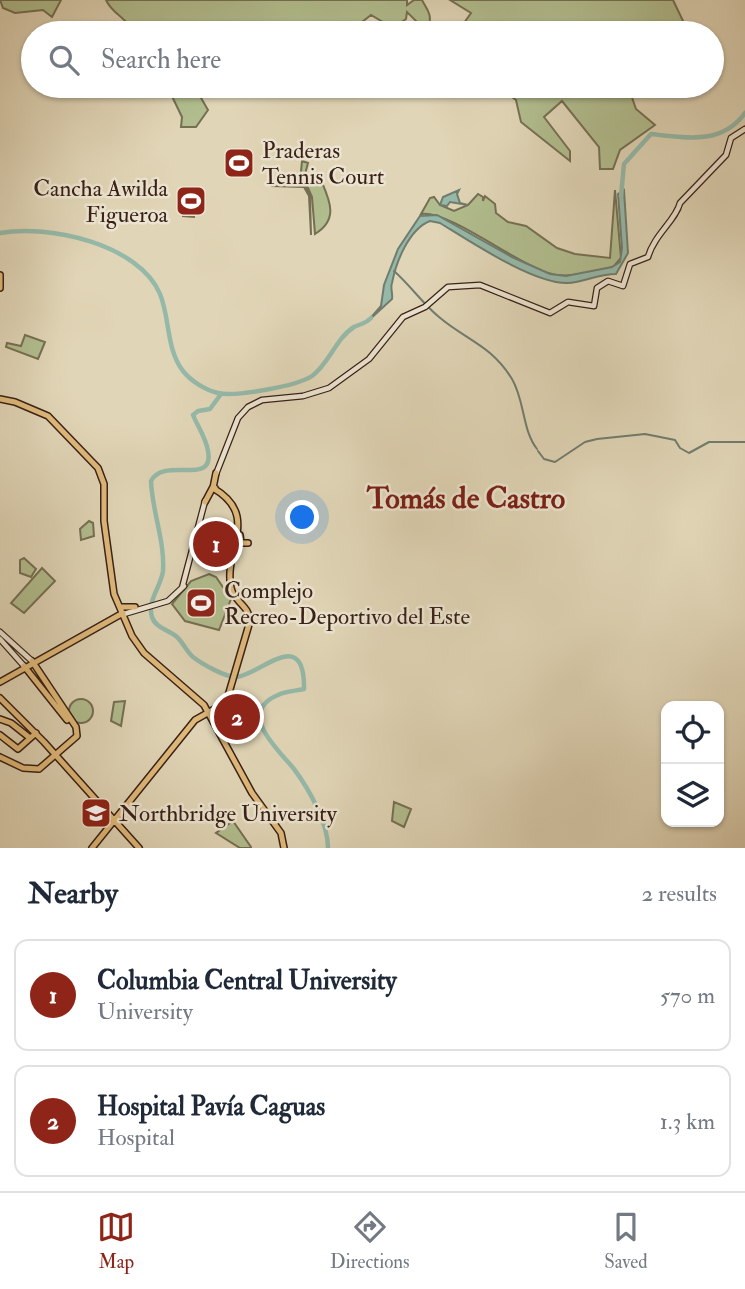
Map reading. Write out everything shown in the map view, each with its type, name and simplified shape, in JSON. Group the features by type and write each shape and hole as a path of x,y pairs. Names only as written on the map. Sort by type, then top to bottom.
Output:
{"main road":[{"path":"0,682 122,612 174,598 191,575 205,502 234,428 242,413 254,403 303,396 329,388 369,359 403,317 427,305 451,286 472,284 550,313 565,302 594,306 597,288 608,281 623,286 630,264 648,257 659,233 677,213 680,203 726,155 729,140 745,129"},
{"path":"0,275 0,289"},
{"path":"0,400 18,404 48,417 96,467 103,482 103,514 113,595 138,649"},
{"path":"205,502 215,488 216,476"},
{"path":"183,585 209,496 215,488"},
{"path":"215,488 235,506 241,543 248,543"},
{"path":"92,848 193,724 225,700 233,681 250,621 248,611 234,595 231,585 231,558 238,533 237,514 215,488"},
{"path":"240,535 233,585 251,612 246,642"},
{"path":"191,562 191,575"},
{"path":"122,612 148,605"},
{"path":"122,612 127,629 138,649 209,714"},
{"path":"127,629 134,640 209,714 253,795 281,833 283,848"},
{"path":"0,632 33,661 75,734 55,755 43,764 33,767 0,755"},
{"path":"1,641 63,712"},
{"path":"0,698 36,733 85,788 111,823 138,848"},
{"path":"0,719 17,727 30,738"},
{"path":"0,735 18,749 36,733"}],"shaded area":[{"path":"0,0 61,0 52,17 43,10 15,13 3,8"},
{"path":"106,0 407,0 407,5 414,0 422,0 430,21 416,21 407,12 403,21 381,21 371,15 363,21 126,21"},
{"path":"450,0 673,0 683,21 465,21 471,13"},
{"path":"173,98 201,98 208,110 196,127 181,127 182,117"},
{"path":"513,98 632,98 636,109 655,125 620,150 613,169 600,169 599,147 562,101 544,117 570,151 570,161 521,122"},
{"path":"302,161 308,163 303,182 310,196 311,235 309,196 304,187 272,186 272,182 300,182"},
{"path":"309,175 320,178 330,208 328,222 315,234 312,197 305,181"},
{"path":"459,190 457,194 460,203 468,205 450,202 447,206 440,205 443,197"},
{"path":"615,190 621,258 613,267 589,273 548,273 448,220 421,214 430,198 434,197 440,205 454,211 468,205 478,194 483,197 483,201 485,196 495,204 496,213 508,222 526,226 557,248 575,254 610,258"},
{"path":"624,190 628,253 616,274 573,283 538,277 485,251 440,223 430,221 416,231 400,256 391,287 392,299 368,321 381,306 384,285 398,249 420,216 437,215 512,257 550,274 566,276 612,267 620,262 622,248 618,194"},
{"path":"184,199 195,199 194,217 183,216"},
{"path":"25,335 45,342 38,359 6,347 7,343 21,346"},
{"path":"89,521 93,523 94,536 81,540 80,529"},
{"path":"24,558 36,569 31,577 20,573 20,560"},
{"path":"42,568 55,581 24,613 11,603"},
{"name":"Complejo Recreo-Deportivo del Este","path":"209,574 216,577 231,599 219,630 185,621 172,604 191,581"},
{"path":"76,699 86,699 93,706 93,716 86,723 76,723 69,716 69,706"},
{"path":"125,701 121,726 111,721 114,702"},
{"path":"394,802 411,809 404,827 392,821"},
{"path":"233,821 251,848 240,848 216,833"}],"waterway":[{"path":"621,196 624,164 651,134 690,138 714,135 736,123 745,113"},
{"path":"0,233 20,231 66,235 113,250 133,262 149,277 160,294 171,343 183,371 199,385 218,393 252,392 304,380 318,371 348,332 371,318"},
{"path":"394,271 433,312 496,358 512,379 529,433 537,449"},
{"path":"221,394 210,409 198,411 193,415 208,451 208,462 204,467 196,470 166,471 157,474 151,481 163,560 162,577 151,605 152,617 159,626 178,638 193,657 226,675 246,675 279,658 289,656 297,660 302,670 304,689 281,694 266,703 260,712 260,722 271,742 306,786 325,828 328,848"},
{"path":"538,451 544,459 555,462 585,442 645,434 675,440 680,448 689,453 709,442 745,442"}],"place":[{"name":"Praderas Tennis Court","path":"239,163"},
{"name":"Cancha Awilda Figueroa","path":"191,201"},
{"name":"Columbia Central University","path":"216,544"},
{"name":"Complejo Recreo-Deportivo del Este","path":"201,603"},
{"name":"Hospital Pavía Caguas","path":"237,717"},
{"name":"Northbridge University","path":"96,813"}],"district":[{"name":"Tomás de Castro","path":"466,498"}]}
